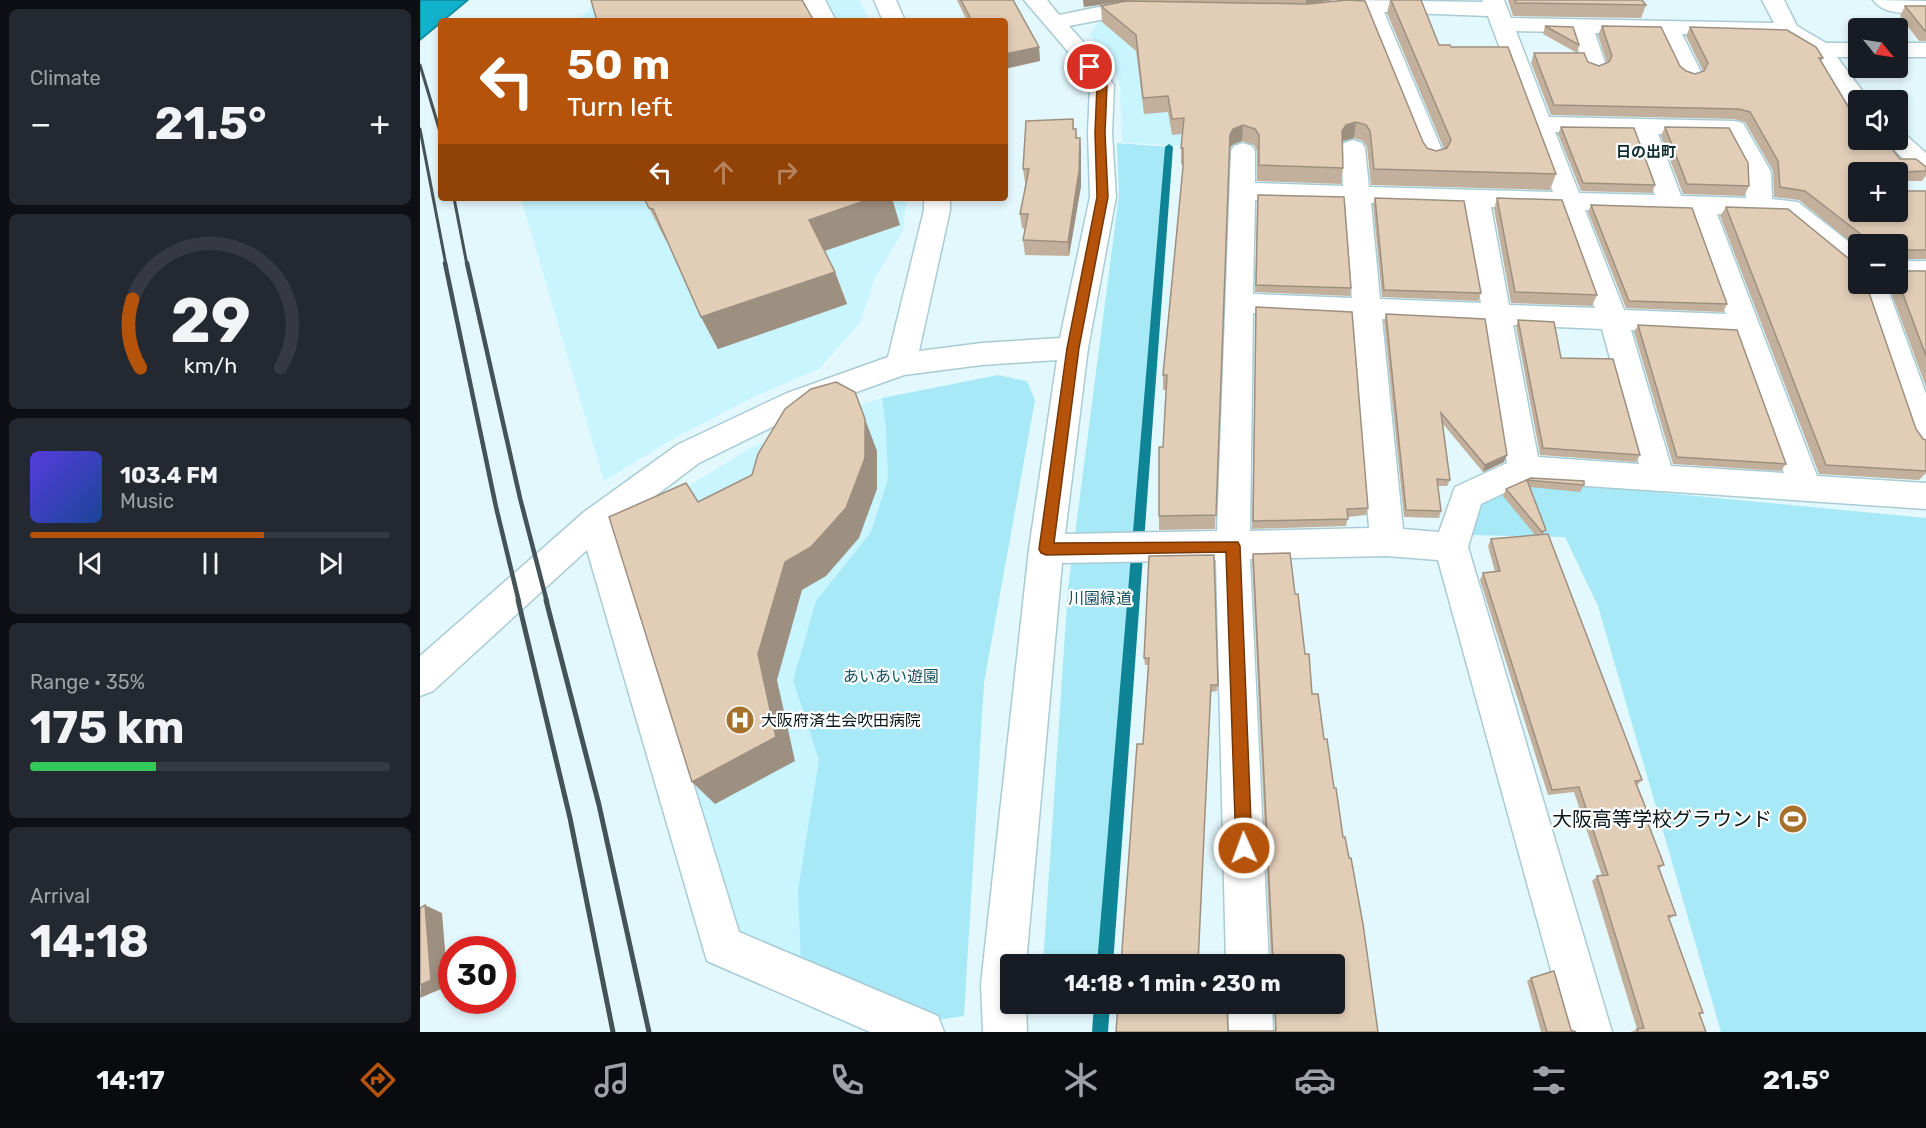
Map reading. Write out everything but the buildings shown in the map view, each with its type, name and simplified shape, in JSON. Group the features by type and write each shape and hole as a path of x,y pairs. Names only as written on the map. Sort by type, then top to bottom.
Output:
{"street":[{"path":"814,0 823,18"},
{"path":"885,0 893,18"},
{"path":"1304,0 1306,12 1363,2 1421,4 1497,11 1581,25 1788,30 1821,50 1849,90"},
{"path":"1773,0 1788,30"},
{"path":"1884,0 1898,7 1926,7"},
{"path":"1363,2 1373,11 1433,157"},
{"path":"1046,11 1168,10"},
{"path":"1005,1032 1003,984 1046,549 1073,348 1103,197 1100,133 1102,85 1046,11"},
{"path":"1497,11 1612,318 1659,479"},
{"path":"1581,25 1595,66"},
{"path":"1667,27 1690,74"},
{"path":"1821,50 1848,50"},
{"path":"1908,50 1926,50"},
{"path":"1540,124 1734,128 1758,172 1759,207"},
{"path":"1643,126 1744,325 1804,487"},
{"path":"1353,148 1387,542"},
{"path":"1908,150 1926,167"},
{"path":"1243,151 1233,546 1248,954"},
{"path":"1243,191 1790,208 1848,255"},
{"path":"1476,198 1524,469"},
{"path":"901,364 938,210 937,201"},
{"path":"1908,270 1926,270"},
{"path":"1876,294 1926,437"},
{"path":"1239,303 1744,325"},
{"path":"420,678 596,522 688,454 798,401 901,364 982,354 1073,348"},
{"path":"1590,1032 1451,547 1467,496 1524,469 1926,496"},
{"path":"596,522 723,946 922,1032"},
{"path":"1046,549 1387,542 1451,547"},
{"path":"1250,1014 1251,1032"}],"shaded area":[{"path":"597,0 860,0 868,18 581,18"},
{"path":"1132,15 1381,144 1175,146 1122,142 1120,86 1115,71 1090,34 1099,21"},
{"path":"522,201 906,201 903,231 875,278 860,323 819,369 758,395 678,436 604,481"},
{"name":"大阪府済生会吹田病院","path":"882,398 889,479 871,532 816,601 793,680 820,760 798,890 801,965 737,931 623,545 692,484 750,448 812,421"}],"green space":[{"name":"川園緑道","path":"1117,143 1169,147 1106,954 1044,954 1068,588 1119,195"},
{"name":"あいあい遊園","path":"998,375 1027,381 1035,400 984,683 964,1016 930,1021 801,965 798,890 819,760 793,680 816,601 871,532 888,479 882,398"},
{"name":"大阪高等学校グラウンド","path":"1529,480 1926,518 1926,1032 1721,1032 1598,606 1565,537 1471,535 1482,502"}],"water":[{"path":"420,0 468,0 446,18 438,18 438,25 420,40"}],"waterway":[{"path":"1106,954 1169,147"},
{"path":"1100,1032 1101,1014"}],"railway":[{"path":"420,65 438,125"},
{"path":"420,129 446,265"},
{"path":"455,201 467,265"},
{"path":"445,263 496,507 519,602"},
{"path":"467,263 520,498 547,602"},
{"path":"518,600 570,818 613,1032"},
{"path":"546,600 599,805 649,1032"}],"place":[{"name":"大阪府済生会吹田病院","path":"740,720"},
{"name":"大阪高等学校グラウンド","path":"1793,819"}],"district":[{"name":"日の出町","path":"1646,152"}],"route":[{"path":"1090,67 1102,85 1100,133 1103,197 1073,348 1046,549 1233,546 1244,848"}]}
